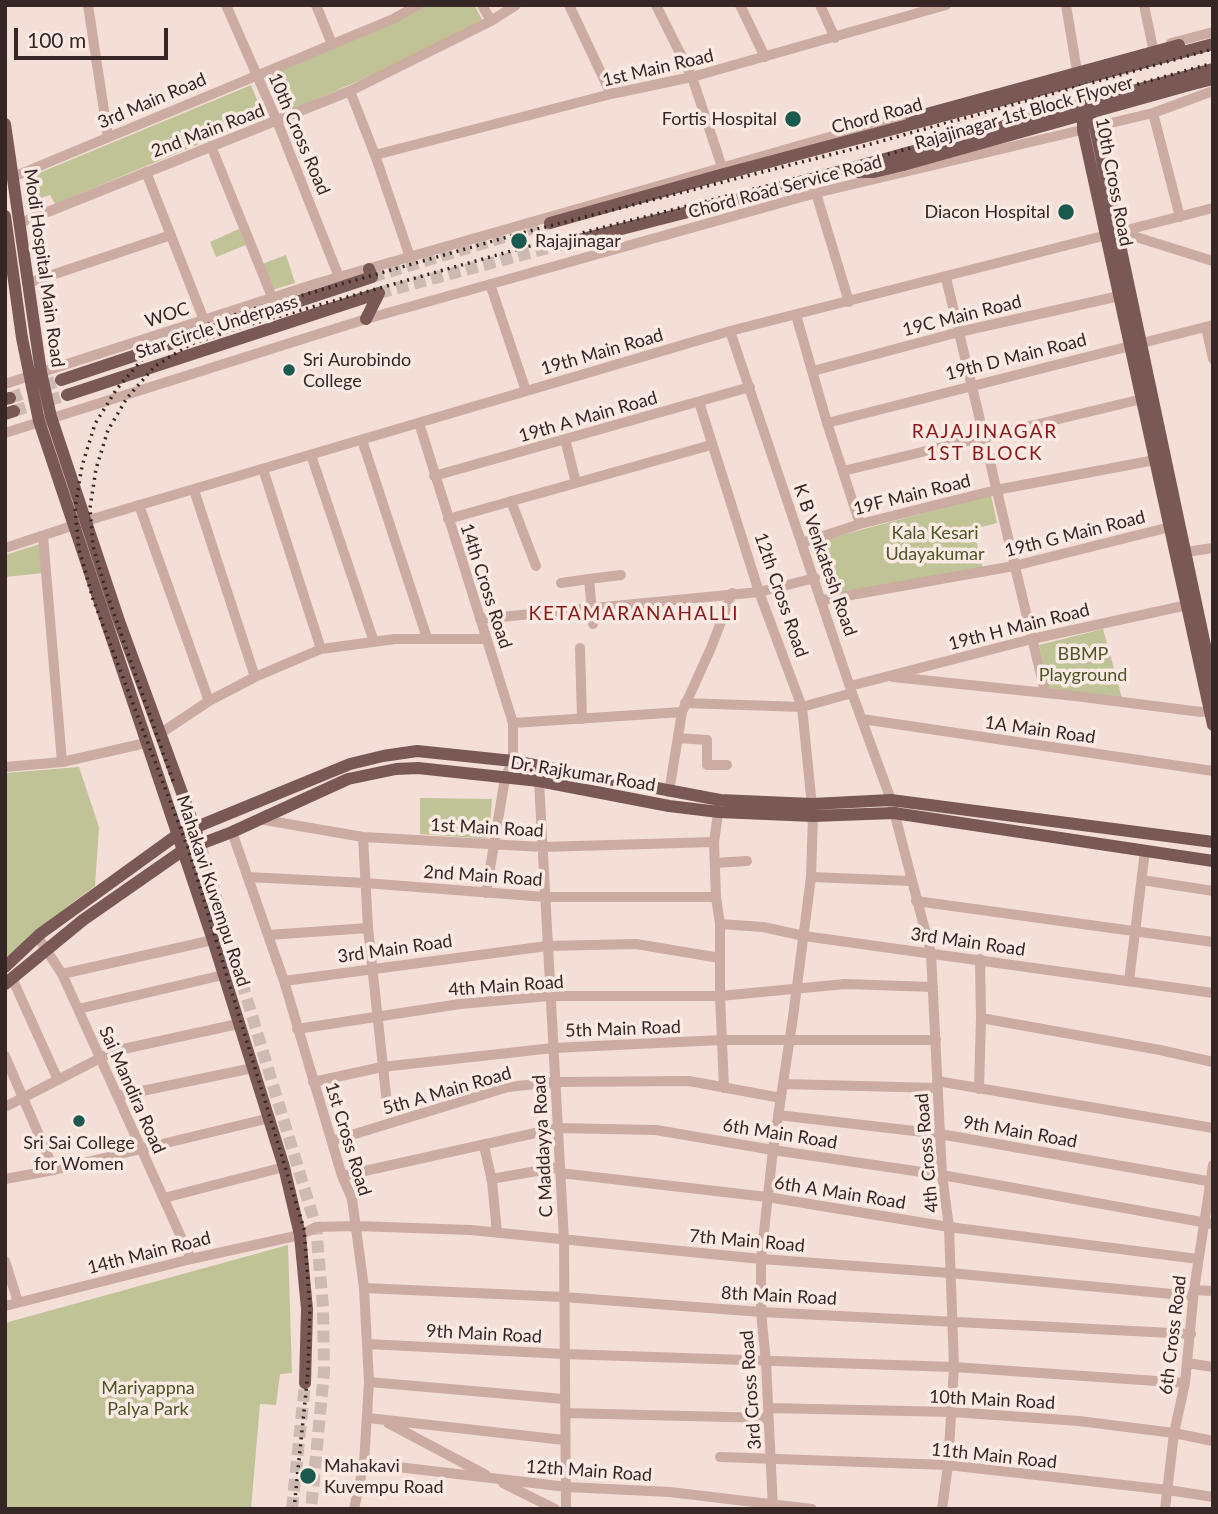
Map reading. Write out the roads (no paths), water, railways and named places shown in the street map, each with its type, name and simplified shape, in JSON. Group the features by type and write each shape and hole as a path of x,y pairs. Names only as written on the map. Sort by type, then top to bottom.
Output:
{"main road":[{"name":"Rajajinagar 1st Block Flyover","path":"859,139 866,132 912,118 1196,40 1213,42"},
{"name":"Chord Road","path":"550,223 723,170 859,139 1078,75 1213,42"},
{"path":"555,246 1213,69"},
{"path":"1078,75 1083,104"},
{"name":"Rajajinagar 1st Block Flyover","path":"843,170 874,172 1213,79"},
{"name":"10th Cross Road","path":"1083,104 1117,234 1142,399 1170,527 1180,553"},
{"name":"Modi Hospital Main Road","path":"5,124 28,283 35,375"},
{"name":"Modi Hospital Main Road","path":"5,216 45,419"},
{"name":"10th Cross Road","path":"1117,234 1119,296 1135,344 1191,604 1212,716"},
{"name":"Star Circle Underpass","path":"61,380 370,273"},
{"name":"Star Circle Underpass","path":"66,395 379,293 366,319"},
{"name":"Mahakavi Kuvempu Road","path":"45,419 80,523 145,743 213,940 284,1167 300,1234 307,1309 305,1382"},
{"name":"Mahakavi Kuvempu Road","path":"80,523 162,733 200,844"},
{"name":"10th Cross Road","path":"1191,604 1213,683"},
{"name":"Dr. Rajkumar Road","path":"7,976 38,937 177,835 350,764 383,755 417,751 513,761 669,792 719,806"},
{"name":"Dr. Rajkumar Road","path":"7,976 183,851 232,832 348,779 396,769 418,768 539,781 669,806 894,813 1213,861"},
{"path":"669,792 669,806"},
{"name":"Dr. Rajkumar Road","path":"812,810 891,800 1213,842"}],"street":[{"path":"88,5 108,137"},
{"name":"10th Cross Road","path":"226,5 339,277"},
{"path":"316,5 332,44"},
{"name":"3rd Main Road","path":"13,177 393,19 418,5"},
{"path":"482,5 491,21"},
{"name":"2nd Main Road","path":"20,223 350,91 491,21 516,5"},
{"path":"569,5 611,94"},
{"path":"656,5 692,77 723,170"},
{"path":"740,5 765,57"},
{"path":"820,5 835,38"},
{"name":"1st Main Road","path":"375,155 611,94 692,77 835,38 920,9 946,5"},
{"path":"1066,5 1078,75 1153,48 1213,32"},
{"path":"1144,5 1153,48"},
{"name":"WOC","path":"5,384 339,277 370,273 410,257 1078,75"},
{"path":"350,91 410,257"},
{"name":"Chord Road Service Road","path":"5,433 366,319 816,193 1153,113 1212,92"},
{"path":"1153,113 1180,217"},
{"path":"211,146 272,297"},
{"path":"146,172 204,320"},
{"path":"816,193 849,302"},
{"name":"19th Main Road","path":"5,548 80,523 730,331 1213,208"},
{"path":"1117,234 1136,237 1213,261"},
{"path":"28,283 171,235"},
{"path":"946,278 1045,692"},
{"path":"490,284 526,391"},
{"name":"19C Main Road","path":"813,371 959,332 1119,296"},
{"path":"796,315 860,524"},
{"path":"1210,326 1213,359"},
{"name":"19th D Main Road","path":"827,423 1210,326"},
{"name":"K B Venkatesh Road","path":"730,331 891,800"},
{"name":"19th A Main Road","path":"434,476 750,387"},
{"path":"843,471 1142,399"},
{"name":"12th Cross Road","path":"699,402 759,592 802,707 812,810 811,877"},
{"name":"14th Cross Road","path":"419,423 513,723 513,761"},
{"path":"565,439 576,482"},
{"path":"362,440 427,638"},
{"path":"447,519 711,444"},
{"path":"311,455 373,642"},
{"name":"19F Main Road","path":"802,543 860,524 996,490 1155,460"},
{"path":"263,469 321,649"},
{"path":"194,490 255,677"},
{"path":"511,501 536,566"},
{"path":"139,506 209,701"},
{"name":"19th G Main Road","path":"822,600 1014,566 1170,527"},
{"path":"43,536 62,762"},
{"path":"1180,553 1213,548"},
{"path":"561,583 621,575"},
{"path":"480,619 759,592 815,578"},
{"path":"589,579 593,624"},
{"path":"669,792 683,708 732,593"},
{"name":"19th H Main Road","path":"513,723 683,708 802,707 885,676 1032,639 1191,604"},
{"path":"162,733 209,701 255,677 321,649 427,638 488,639"},
{"path":"580,648 582,719"},
{"path":"885,676 1045,692 1201,712 1212,716"},
{"name":"1A Main Road","path":"862,719 1213,771"},
{"path":"678,738 708,740 707,765 727,765"},
{"path":"5,766 62,762 145,743"},
{"path":"486,893 505,778 513,761"},
{"name":"C Maddayya Road","path":"539,781 564,1240 566,1509"},
{"name":"4th Cross Road","path":"891,800 931,953 954,1367 948,1465 942,1509"},
{"path":"719,806 714,842 720,924 724,1088"},
{"name":"1st Main Road","path":"259,819 363,837 493,845 542,847 714,842"},
{"name":"1st Cross Road","path":"232,832 284,981 342,1176 352,1199 364,1288 369,1382 364,1463 354,1509"},
{"path":"363,837 368,928 387,1104"},
{"path":"1129,981 1145,851"},
{"path":"715,863 747,861"},
{"name":"2nd Main Road","path":"248,877 545,897 716,897"},
{"path":"811,877 911,881"},
{"name":"3rd Cross Road","path":"774,1506 761,1312 761,1259 773,1150 811,877"},
{"path":"1142,880 1213,891"},
{"path":"916,901 1213,942"},
{"name":"3rd Main Road","path":"720,924 1213,993"},
{"path":"268,935 368,928"},
{"name":"Sai Mandira Road","path":"38,937 79,1009 191,1259"},
{"path":"61,974 213,940"},
{"name":"3rd Main Road","path":"284,981 547,946 636,944 720,958"},
{"path":"979,1089 980,959"},
{"path":"79,1009 223,975"},
{"path":"7,976 58,1080"},
{"name":"4th Main Road","path":"297,1029 460,1004 549,996 720,996 845,984 933,986"},
{"path":"981,1018 1213,1062"},
{"path":"5,1107 114,1051 238,1024"},
{"name":"5th Main Road","path":"313,1082 382,1067 553,1048 722,1040 936,1040"},
{"path":"5,1056 54,1170"},
{"path":"118,1097 253,1068"},
{"name":"5th A Main Road","path":"332,1141 508,1087 555,1082 690,1081 781,1098"},
{"path":"783,1084 937,1085 979,1089 1213,1128"},
{"name":"9th Main Road","path":"778,1115 940,1133 1212,1182"},
{"path":"5,1179 54,1170 270,1118"},
{"name":"6th Main Road","path":"342,1176 558,1128 656,1130 942,1175 1208,1223"},
{"path":"484,1146 497,1233"},
{"name":"6th Cross Road","path":"1166,1509 1174,1433 1185,1383 1193,1293 1198,1259 1208,1223 1213,1166"},
{"path":"164,1198 284,1167"},
{"name":"6th A Main Road","path":"491,1179 560,1170 767,1197 948,1227 1198,1259"},
{"name":"7th Main Road","path":"300,1234 316,1227 356,1226 497,1233 761,1259 1193,1293"},
{"name":"14th Main Road","path":"5,1306 300,1234"},
{"path":"5,1261 18,1302"},
{"name":"8th Main Road","path":"364,1288 564,1297 761,1312 1191,1334"},
{"path":"1193,1293 1213,1291"},
{"name":"9th Main Road","path":"368,1344 766,1362 954,1367"},
{"path":"1187,1363 1213,1367"},
{"path":"954,1367 1185,1383"},
{"path":"369,1382 564,1398"},
{"name":"10th Main Road","path":"565,1412 952,1412 1079,1421 1174,1433 1213,1441"},
{"path":"368,1418 564,1440"},
{"path":"381,1420 555,1509"},
{"name":"11th Main Road","path":"720,1457 948,1465 1213,1497"},
{"name":"12th Main Road","path":"364,1463 567,1487 670,1492 812,1509"}],"tunnel":[{"path":"372,277 550,223"},
{"path":"379,293 555,246"},
{"path":"10,398 61,380"},
{"path":"14,411 67,395"},
{"path":"200,844 316,1227 323,1307 324,1372 311,1509"},
{"path":"292,1509 305,1383"}],"railway":[{"path":"294,1509 308,1372 310,1307 304,1229 188,848 93,599 79,549 75,508 82,466 95,424 116,390 146,355 185,332 243,312 518,234 853,149 1213,49"},
{"path":"173,781 107,594 93,546 90,508 96,469 108,430 127,398 155,366 191,344 248,325 522,248 857,163 1213,63"}],"place":[{"name":"Fortis Hospital","path":"793,119"},
{"name":"Diacon Hospital","path":"1066,212"},
{"name":"Rajajinagar","path":"519,241"},
{"name":"Sri Aurobindo College","path":"289,370"},
{"name":"Sri Sai College for Women","path":"79,1121"},
{"name":"Mahakavi Kuvempu Road","path":"308,1476"}],"district":[{"name":"RAJAJINAGAR 1ST BLOCK","path":"985,443"},
{"name":"KETAMARANAHALLI","path":"634,614"}],"park label":[{"name":"Kala Kesari Udayakumar","path":"935,543"},
{"name":"BBMP Playground","path":"1083,664"},
{"name":"Mariyappna Palya Park","path":"148,1398"}]}
